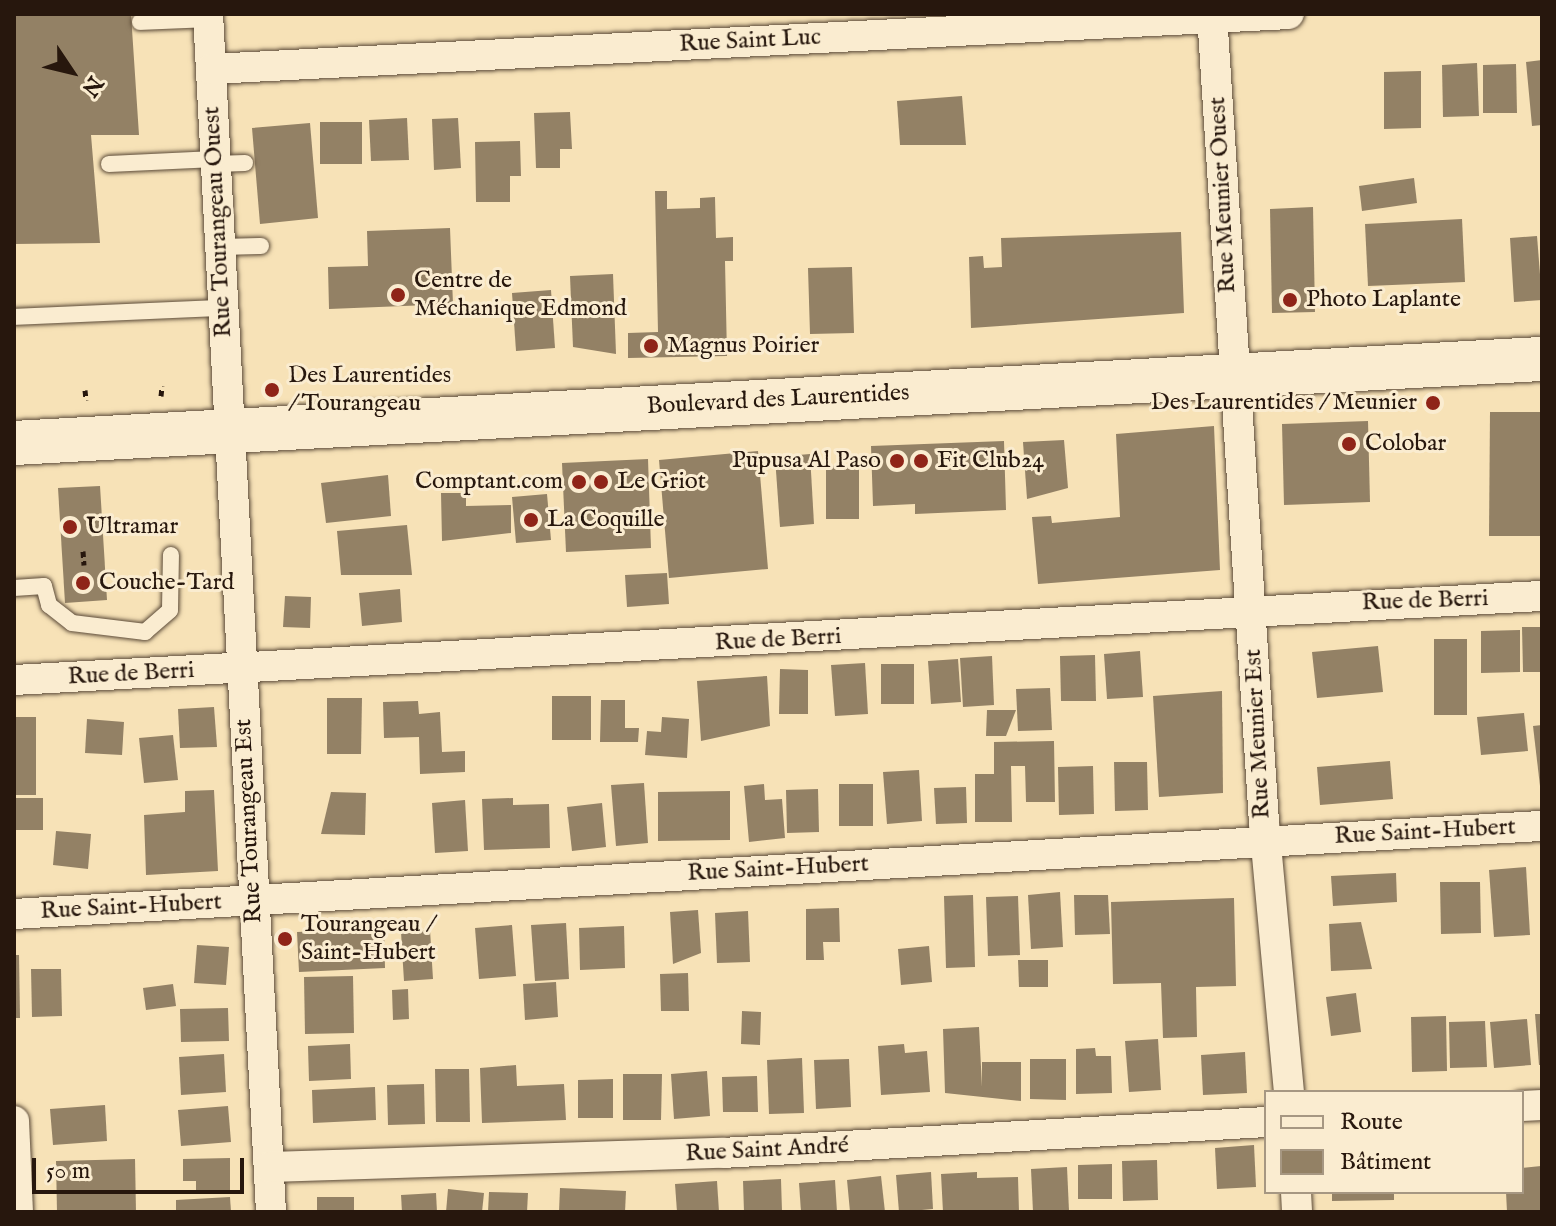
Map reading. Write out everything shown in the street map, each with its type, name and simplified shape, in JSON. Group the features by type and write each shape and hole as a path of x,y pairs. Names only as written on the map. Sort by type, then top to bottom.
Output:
{"main road":[{"name":"Boulevard des Laurentides","path":"14,443 1542,359"}],"street":[{"name":"Rue Saint Luc","path":"211,69 1289,14"},
{"name":"Rue Tourangeau Ouest","path":"208,16 211,69 225,162 219,247 229,430"},
{"name":"Rue Meunier Ouest","path":"1212,16 1236,376"},
{"name":"Rue Meunier Est","path":"1236,376 1265,840 1289,1090"},
{"name":"Rue Tourangeau Est","path":"229,430 271,1212"},
{"name":"Rue de Berri","path":"14,680 1542,596"},
{"name":"Rue Saint-Hubert","path":"14,914 1542,826"},
{"path":"14,1121 18,1212"},
{"name":"Rue Saint André","path":"269,1167 722,1153 1264,1122"}],"lane":[{"path":"140,22 208,16"},
{"path":"109,164 225,162"},
{"path":"219,247 261,246"},
{"path":"14,317 222,308"},
{"path":"14,588 44,586 49,605 72,623 145,632 170,610 171,555"}],"path":[{"path":"161,396 162,386"},
{"path":"85,390 86,400"},
{"path":"83,551 84,565"}],"building":[{"path":"14,14 131,14 139,135 91,135 100,243 14,244"},
{"path":"1542,60 1542,125 1532,126 1526,62"},
{"path":"1477,63 1479,116 1443,117 1442,65"},
{"path":"1516,64 1517,113 1483,113 1483,65"},
{"path":"1421,71 1421,128 1384,129 1384,72"},
{"path":"962,96 966,145 900,145 897,101"},
{"path":"570,112 572,149 560,149 560,168 536,168 534,113"},
{"path":"407,118 409,160 371,161 369,120"},
{"path":"458,118 461,168 434,170 432,119"},
{"path":"320,122 362,122 362,164 320,164"},
{"path":"310,123 318,218 260,224 252,128"},
{"path":"520,141 521,176 510,176 510,202 476,202 475,142"},
{"path":"1414,178 1417,203 1362,211 1359,186"},
{"path":"655,191 667,191 667,209 700,208 700,198 715,197 716,238 733,237 733,261 725,261 727,356 628,358 628,333 658,332"},
{"path":"1313,207 1315,312 1272,313 1270,209"},
{"path":"1462,219 1465,282 1368,286 1365,224"},
{"path":"450,228 453,304 329,309 328,267 368,266 367,231"},
{"path":"1181,232 1184,313 971,328 969,257 983,256 984,268 1002,267 1001,238"},
{"path":"1537,236 1542,300 1514,302 1510,238"},
{"path":"852,267 854,333 810,334 808,268"},
{"path":"613,274 616,354 573,347 570,276"},
{"path":"551,290 555,348 516,351 512,293"},
{"path":"1490,412 1542,412 1542,536 1489,536"},
{"path":"1368,421 1370,502 1284,505 1282,424"},
{"path":"1214,426 1220,570 1038,584 1032,517 1051,516 1052,523 1120,517 1116,434"},
{"path":"1064,440 1068,488 1027,499 1023,442"},
{"path":"1004,441 1006,510 915,514 915,504 873,506 871,446"},
{"path":"758,451 768,569 669,578 659,460"},
{"path":"810,454 814,524 780,527 775,457"},
{"path":"648,459 651,548 566,552 562,463"},
{"path":"859,465 859,519 826,519 826,466"},
{"path":"388,475 391,516 326,523 321,483"},
{"path":"100,486 107,600 65,603 58,488"},
{"path":"441,493 466,493 466,506 511,505 511,533 442,541"},
{"path":"547,494 551,540 516,543 512,497"},
{"path":"407,525 412,575 341,575 337,531"},
{"path":"667,573 669,604 627,607 625,575"},
{"path":"400,589 402,622 362,626 359,593"},
{"path":"285,596 311,597 310,628 283,627"},
{"path":"1522,627 1542,627 1542,672 1523,672"},
{"path":"1520,630 1520,672 1481,673 1481,631"},
{"path":"1434,639 1467,639 1467,715 1434,715"},
{"path":"1378,646 1383,692 1317,698 1312,652"},
{"path":"1140,651 1143,697 1107,699 1104,654"},
{"path":"1095,655 1096,701 1061,701 1060,656"},
{"path":"992,656 994,705 963,707 960,658"},
{"path":"958,659 961,702 931,704 928,661"},
{"path":"865,663 868,714 835,716 831,665"},
{"path":"881,664 914,664 914,704 881,704"},
{"path":"780,669 808,670 808,714 779,714"},
{"path":"767,676 770,726 701,741 697,681"},
{"path":"1050,688 1052,730 1018,731 1016,689"},
{"path":"1222,691 1223,793 1159,797 1153,696"},
{"path":"552,696 591,696 591,740 552,740"},
{"path":"327,698 362,698 361,754 327,754"},
{"path":"601,700 625,700 625,728 639,728 638,742 600,742"},
{"path":"418,701 419,714 440,712 442,752 465,751 465,772 420,774 419,737 384,738 383,702"},
{"path":"214,707 217,747 180,748 178,709"},
{"path":"987,710 1016,710 1006,736 986,736"},
{"path":"1524,713 1528,751 1481,755 1477,717"},
{"path":"14,717 36,717 36,795 14,795"},
{"path":"662,717 689,719 687,758 645,755 647,731 661,732"},
{"path":"87,719 124,722 122,755 85,753"},
{"path":"1542,725 1542,786 1540,786 1533,726"},
{"path":"173,735 178,780 144,783 139,738"},
{"path":"1054,741 1055,802 1026,802 1025,766 1011,766 1012,822 975,822 975,774 994,774 994,742"},
{"path":"1390,761 1393,799 1320,805 1317,767"},
{"path":"1114,762 1147,762 1148,810 1115,811"},
{"path":"1093,766 1094,814 1059,815 1058,767"},
{"path":"919,770 922,821 887,824 883,772"},
{"path":"644,783 648,843 616,846 611,785"},
{"path":"764,784 765,800 782,799 785,838 749,842 744,786"},
{"path":"839,784 873,784 873,826 839,826"},
{"path":"966,787 967,823 936,824 934,788"},
{"path":"818,789 819,832 787,833 786,790"},
{"path":"214,790 218,871 146,875 144,815 185,812 185,791"},
{"path":"730,791 730,840 658,841 658,792"},
{"path":"331,792 366,793 365,835 321,834"},
{"path":"14,798 43,798 43,830 14,830"},
{"path":"513,798 513,805 549,804 550,848 484,850 482,799"},
{"path":"465,800 468,851 435,853 432,803"},
{"path":"602,803 606,847 572,851 567,807"},
{"path":"56,831 91,834 88,869 53,865"},
{"path":"1526,867 1530,935 1494,937 1489,870"},
{"path":"1396,873 1397,902 1333,906 1331,876"},
{"path":"1440,882 1480,882 1481,933 1441,934"},
{"path":"1060,892 1063,947 1031,949 1028,895"},
{"path":"973,895 975,967 946,968 944,896"},
{"path":"1074,895 1108,895 1110,934 1075,935"},
{"path":"1018,896 1020,955 988,956 986,897"},
{"path":"1234,898 1236,986 1196,987 1197,1037 1163,1038 1161,983 1113,984 1111,902"},
{"path":"839,908 840,942 823,942 824,960 806,960 806,909"},
{"path":"698,910 701,953 673,964 670,912"},
{"path":"748,911 750,962 717,963 715,913"},
{"path":"1361,922 1372,969 1331,971 1329,924"},
{"path":"566,923 569,979 535,981 531,925"},
{"path":"512,925 516,976 479,979 475,928"},
{"path":"624,926 625,968 580,970 579,928"},
{"path":"384,928 385,968 299,972 297,932"},
{"path":"430,930 433,979 404,981 401,932"},
{"path":"197,945 229,947 226,985 194,983"},
{"path":"929,946 932,982 901,985 898,949"},
{"path":"14,955 19,955 20,1018 14,1018"},
{"path":"1018,960 1048,960 1048,987 1019,987"},
{"path":"31,969 61,969 62,1016 32,1017"},
{"path":"688,973 689,1011 661,1011 660,974"},
{"path":"353,976 354,1033 305,1034 304,977"},
{"path":"556,982 558,1017 525,1020 523,984"},
{"path":"173,984 176,1006 146,1010 143,988"},
{"path":"408,989 409,1019 393,1020 392,990"},
{"path":"1356,993 1361,1032 1331,1036 1326,997"},
{"path":"228,1008 229,1041 181,1042 180,1009"},
{"path":"742,1011 761,1012 760,1045 741,1044"},
{"path":"1535,1014 1542,1014 1542,1065 1539,1065"},
{"path":"1446,1016 1447,1071 1412,1072 1411,1017"},
{"path":"1527,1019 1531,1065 1494,1068 1490,1022"},
{"path":"1485,1021 1487,1067 1450,1068 1449,1022"},
{"path":"979,1027 982,1087 982,1062 1021,1062 1021,1101 945,1093 943,1029"},
{"path":"1158,1039 1161,1090 1129,1092 1125,1041"},
{"path":"350,1044 351,1079 309,1081 308,1046"},
{"path":"904,1044 905,1053 927,1051 930,1092 881,1095 878,1046"},
{"path":"1095,1048 1096,1056 1111,1056 1112,1093 1076,1094 1076,1049"},
{"path":"1245,1052 1247,1093 1203,1095 1201,1055"},
{"path":"224,1054 226,1092 181,1095 179,1057"},
{"path":"802,1058 804,1113 769,1114 767,1060"},
{"path":"849,1059 851,1107 816,1109 814,1060"},
{"path":"1030,1059 1066,1059 1066,1100 1030,1099"},
{"path":"516,1065 517,1086 564,1084 566,1120 482,1123 480,1068"},
{"path":"435,1069 469,1069 470,1122 436,1122"},
{"path":"707,1071 710,1116 674,1119 671,1074"},
{"path":"623,1074 662,1074 661,1120 623,1120"},
{"path":"757,1076 758,1112 723,1112 722,1077"},
{"path":"613,1079 613,1118 578,1118 578,1080"},
{"path":"424,1084 425,1124 388,1125 387,1085"},
{"path":"375,1087 376,1120 313,1123 312,1090"},
{"path":"105,1105 107,1141 53,1145 50,1109"},
{"path":"228,1106 231,1142 181,1146 178,1110"},
{"path":"1254,1145 1256,1187 1217,1189 1215,1148"},
{"path":"230,1158 230,1193 196,1194 196,1181 183,1181 183,1159"},
{"path":"135,1159 136,1212 57,1212 56,1161"},
{"path":"1157,1160 1158,1200 1123,1201 1122,1161"},
{"path":"1112,1164 1112,1199 1078,1199 1078,1165"},
{"path":"1541,1166 1542,1212 1507,1212 1506,1194 1524,1194 1524,1168"},
{"path":"1067,1167 1069,1211 1033,1212 1031,1169"},
{"path":"931,1172 933,1209 899,1212 896,1175"},
{"path":"977,1172 977,1178 1018,1177 1019,1212 943,1212 941,1174"},
{"path":"881,1176 885,1212 850,1212 847,1180"},
{"path":"781,1179 782,1212 744,1212 743,1181"},
{"path":"835,1180 837,1212 801,1212 799,1183"},
{"path":"717,1181 719,1212 677,1212 675,1184"},
{"path":"560,1188 626,1191 625,1212 559,1212"},
{"path":"448,1189 484,1193 482,1212 446,1212"},
{"path":"489,1192 528,1193 527,1212 488,1212"},
{"path":"436,1193 437,1212 402,1212 401,1195"},
{"path":"1332,1194 1394,1194 1394,1200 1332,1201"},
{"path":"230,1197 231,1212 176,1212 176,1200"},
{"path":"317,1197 354,1197 354,1212 317,1212"}],"place":[{"name":"Centre de Méchanique Edmond","path":"398,295"},
{"name":"Photo Laplante","path":"1290,300"},
{"name":"Magnus Poirier","path":"651,346"},
{"name":"Des Laurentides / Tourangeau","path":"272,390"},
{"name":"Des Laurentides / Meunier","path":"1433,403"},
{"name":"Colobar","path":"1349,444"},
{"name":"Pupusa Al Paso","path":"897,461"},
{"name":"Fit Club24","path":"921,461"},
{"name":"Comptant.com","path":"579,482"},
{"name":"Le Griot","path":"601,482"},
{"name":"La Coquille","path":"531,520"},
{"name":"Ultramar","path":"70,527"},
{"name":"Couche-Tard","path":"83,583"},
{"name":"Tourangeau / Saint-Hubert","path":"285,939"}]}
